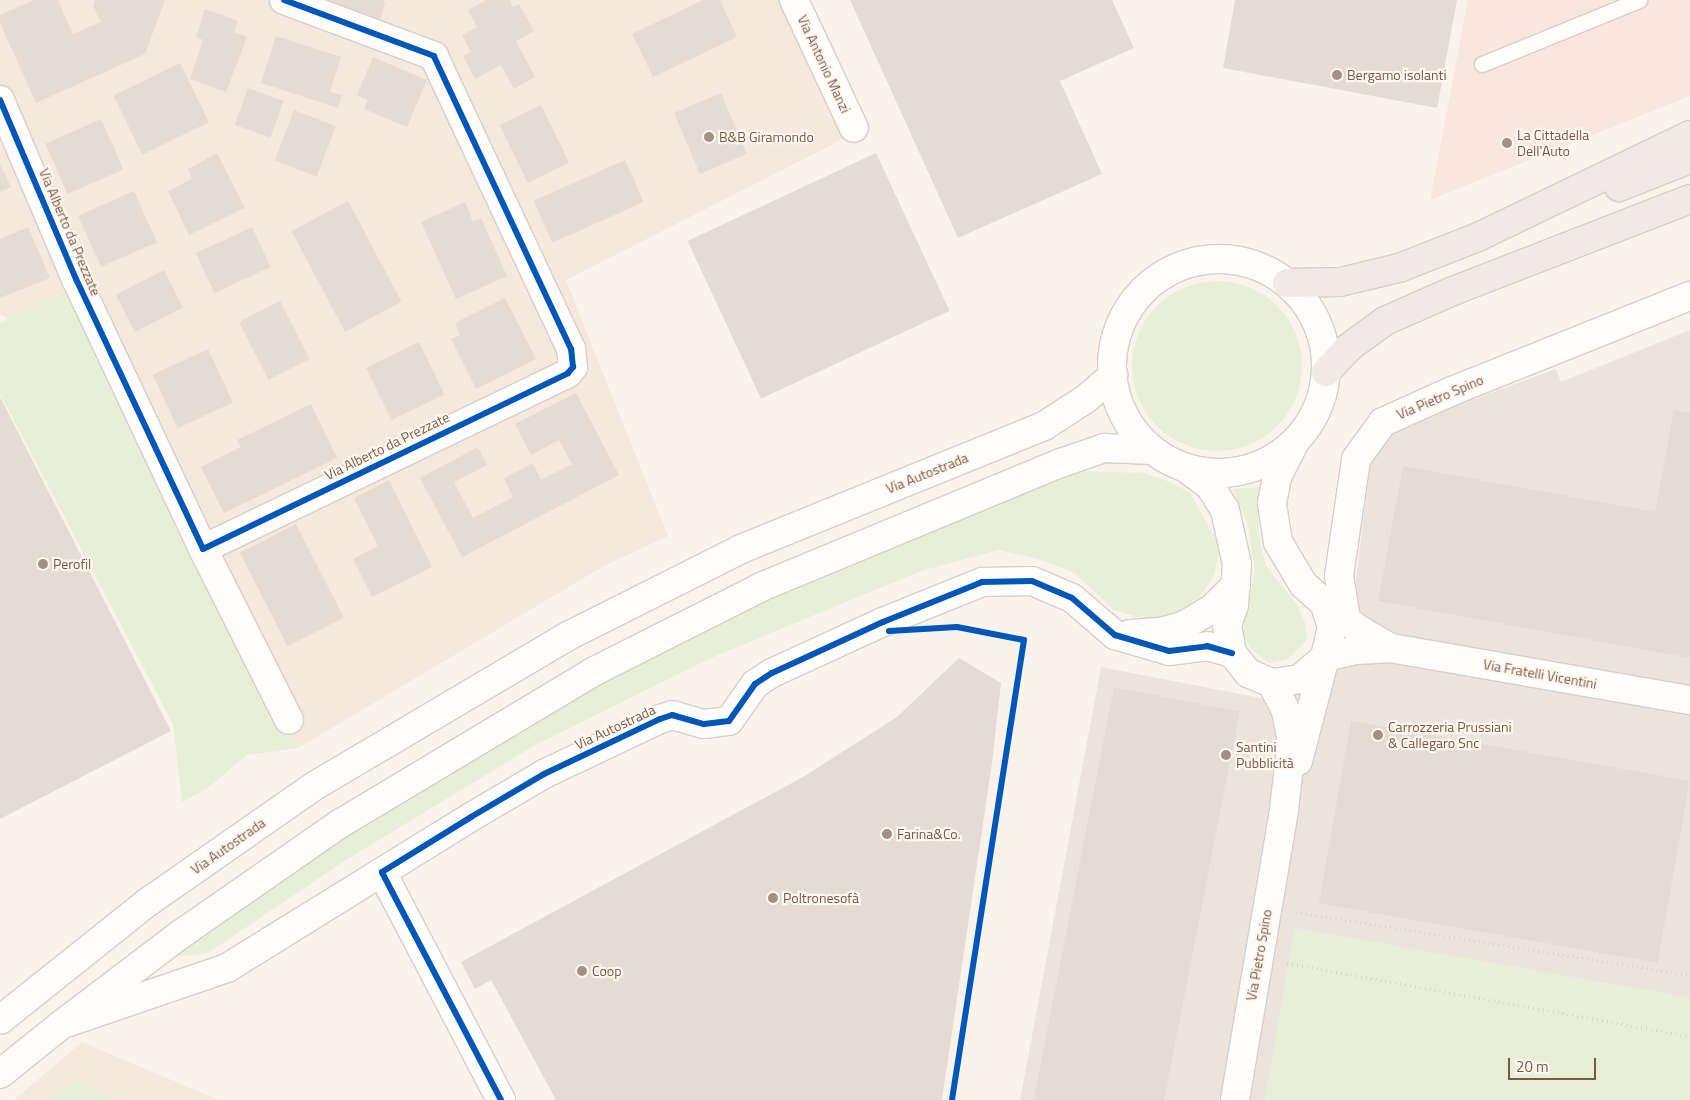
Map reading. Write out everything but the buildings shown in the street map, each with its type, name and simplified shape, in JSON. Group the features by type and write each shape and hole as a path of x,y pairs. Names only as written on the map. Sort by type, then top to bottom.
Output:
{"highway":[{"path":"1478,237 1690,135"},
{"path":"1287,283 1340,282 1398,268 1637,180 1690,158"},
{"path":"1326,372 1348,348 1385,322 1454,291 1682,201"}],"street":[{"name":"Via Alberto da Prezzate","path":"203,550 559,377 573,367 571,349 434,56 284,0"},
{"name":"Via Antonio Manzi","path":"794,0 854,128"},
{"name":"Via Alberto da Prezzate","path":"0,100 76,279 203,550 289,720"},
{"name":"Via Autostrada","path":"1211,259 1244,262 1276,275 1287,283 1316,320 1324,345 1326,372 1322,397 1311,421 1295,442 1277,456 1248,469 1209,473 1186,468 1152,450 1137,434 1125,416 1116,396 1112,375 1114,341 1127,310 1149,284 1178,267 1211,259"},
{"name":"Via Pietro Spino","path":"1346,619 1339,576 1356,459 1383,422 1452,391 1690,296"},
{"name":"Via Autostrada","path":"0,1020 148,902 316,785 570,635 741,549 1044,426 1087,398 1112,375"},
{"name":"Via Pietro Spino","path":"1295,442 1277,477 1272,504 1278,542 1303,584 1358,629 1391,648"},
{"name":"Via Autostrada","path":"0,1074 181,934 341,823 593,672 761,587 1060,463 1104,448 1152,450"},
{"path":"1186,468 1210,486 1225,510 1237,564 1234,605 1227,625 1232,653 1248,673 1272,683 1300,680 1325,657 1356,650 1391,648"},
{"name":"Via Autostrada","path":"61,1025 227,968 544,774 672,715 704,724 729,721 755,684 772,673 883,622 982,582 1032,581 1072,598 1115,635"},
{"path":"1115,635 1161,632 1185,625 1212,609 1236,585"},
{"name":"Via Pietro Spino","path":"1284,810 1332,627 1324,603"},
{"path":"1115,635 1168,651 1207,646 1232,653"},
{"name":"Via Fratelli Vicentini","path":"1391,648 1690,700"},
{"name":"Via Pietro Spino","path":"1235,1100 1284,810 1292,742 1286,711 1272,683"},
{"path":"382,872 501,1100"}],"lane":[{"path":"1482,64 1639,0"}],"path":[{"path":"1268,908 1690,975"},
{"path":"1278,962 1690,1036"}],"shaded area":[{"path":"0,0 799,0 855,133 566,280 668,536 604,566 298,748 70,290 8,318 0,314"},
{"name":"La Cittadella Dell'Auto","path":"1468,0 1690,0 1690,96 1430,200"},
{"path":"1690,330 1690,998 1295,929 1265,1100 1020,1100 1101,667 1266,699 1337,666 1353,602 1370,466 1390,430 1556,369 1561,382"},
{"path":"82,1042 219,1100 14,1100"}],"green space":[{"path":"1209,281 1225,281 1250,287 1271,300 1283,312 1296,333 1302,366 1296,399 1283,420 1271,432 1250,445 1225,451 1209,451 1184,445 1163,432 1151,420 1138,399 1132,374 1132,358 1138,333 1151,312 1163,300 1184,287"},
{"path":"70,290 298,748 247,755 208,788 182,802 173,724 0,394 0,324 8,318"},
{"path":"1083,471 1144,473 1170,482 1190,493 1220,547 1214,575 1201,596 1179,615 1150,621 1114,610 1073,572 1038,559 999,550 921,571 711,658 537,744 346,860 208,953 166,958 297,864 609,674 783,591 997,502"},
{"path":"1262,487 1258,532 1266,566 1297,605 1305,622 1307,640 1288,659 1269,663 1250,648 1244,636 1244,624 1255,572 1248,525 1233,489"},
{"path":"1295,928 1690,998 1690,1100 1265,1100"},
{"path":"74,1080 115,1100 47,1100"}],"cycle path":[{"path":"0,100 76,279 203,549 568,373 573,367 571,349 434,56 284,0"},
{"path":"501,1100 382,872 471,817 544,774 660,719 672,715 704,724 729,721 755,684 772,673 883,622 982,582 1032,581 1072,598 1115,635 1169,651 1207,646 1232,653"},
{"path":"889,631 957,627 1024,640 952,1100"}],"place":[{"name":"Bergamo isolanti","path":"1337,75"},
{"name":"B&B Giramondo","path":"709,137"},
{"name":"La Cittadella Dell'Auto","path":"1507,143"},
{"name":"Perofil","path":"43,564"},
{"name":"Carrozzeria Prussiani & Callegaro Snc","path":"1378,735"},
{"name":"Santini Pubblicità","path":"1226,755"},
{"name":"Farina&Co.","path":"887,834"},
{"name":"Poltronesofà","path":"773,898"},
{"name":"Coop","path":"582,971"}]}
